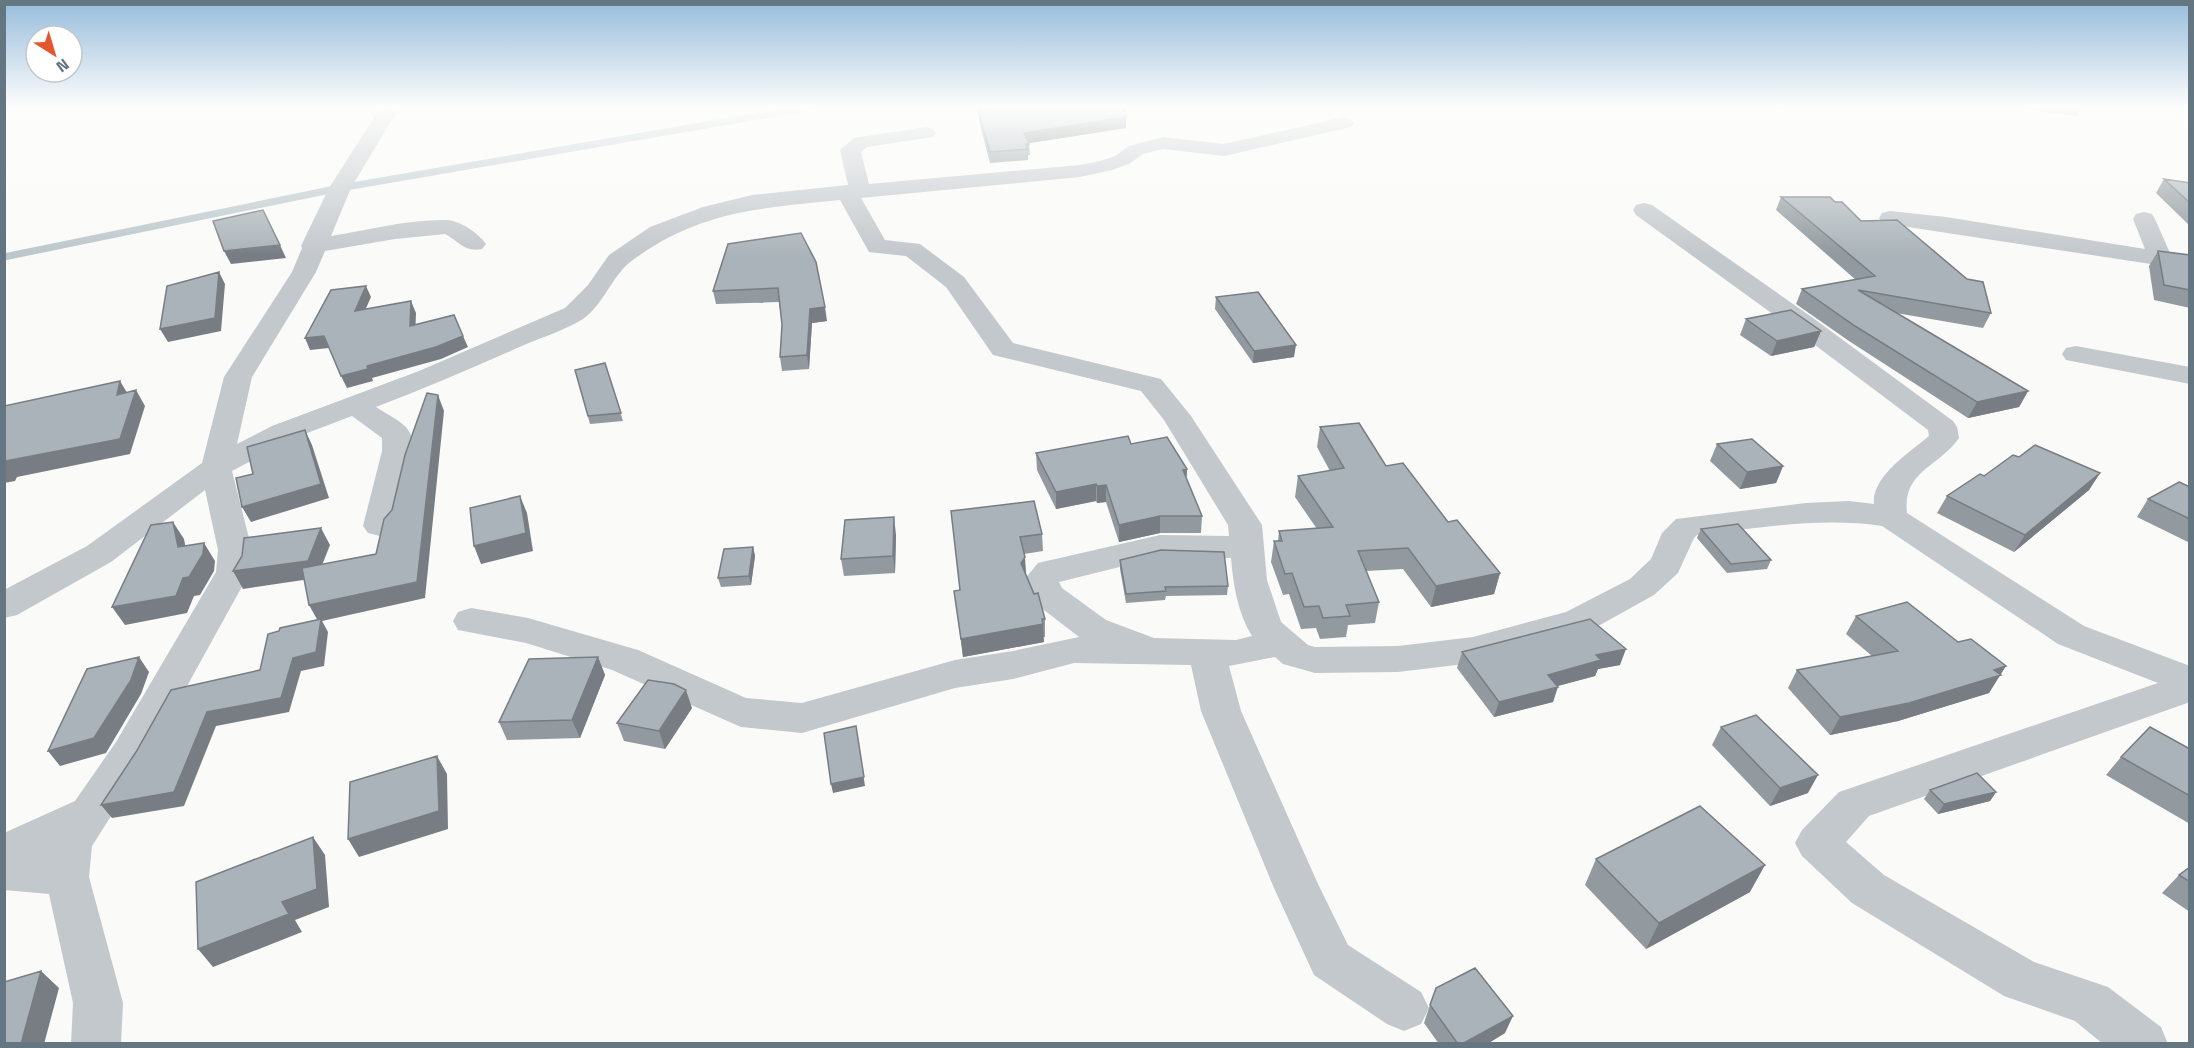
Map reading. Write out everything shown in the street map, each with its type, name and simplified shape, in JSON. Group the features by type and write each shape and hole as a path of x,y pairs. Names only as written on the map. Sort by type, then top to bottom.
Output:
{"street":[{"path":"96,1044 98,1003 67,877 70,843 130,753 233,572 235,550 216,467 238,377 304,272 313,246 340,188 359,157"},
{"path":"851,157 853,191 877,247 912,249 954,282 1003,349 1151,385 1176,416 1245,525 1250,580 1265,628 1296,655 1315,660 1398,659 1473,650 1578,621 1642,587 1666,565 1680,533 1688,526 1816,512 1849,511 1891,517 2071,635 2190,681"},
{"path":"4,606 99,554 216,467 283,432 429,377 574,313 597,290 618,260 657,232 711,212 752,202 1080,171 1105,166 1126,157"},
{"path":"1644,210 1804,324 1942,427 1944,438 1901,475 1889,496 1891,517"},
{"path":"1890,218 1946,224 2190,263"},
{"path":"2144,219 2160,257"},
{"path":"313,246 395,232 448,227 474,244"},
{"path":"2076,354 2190,376"},
{"path":"355,405 397,435 396,451 380,526"},
{"path":"1151,651 1093,629 1048,595 1041,580 1050,571 1160,546 1247,547"},
{"path":"471,621 528,631 625,660 741,712 802,718 956,674 1013,666 1074,650 1236,653 1280,643"},
{"path":"1207,652 1221,711 1297,888 1331,960 1404,1008"},
{"path":"2143,1044 2096,1023 1868,889 1818,843 1854,804 2190,687"},
{"path":"4,854 90,813"},
{"path":"4,871 67,877"}],"building":[{"path":"2164,179 2190,183 2190,203"},
{"path":"1781,197 1830,197 1835,202 1842,202 1861,221 1897,220 1967,279 1983,282 1991,313 1858,290 2028,391 1977,402 1855,326 1802,289 1875,276"},
{"path":"263,210 280,245 224,251 213,221"},
{"path":"801,233 816,262 825,307 810,309 807,355 780,357 782,325 778,288 713,291 728,244"},
{"path":"2158,251 2190,255 2190,290 2164,285"},
{"path":"219,272 215,318 160,329 167,286"},
{"path":"366,286 355,311 411,301 410,326 454,315 463,336 436,347 367,366 368,369 341,376 324,336 305,338 331,290"},
{"path":"1258,292 1296,345 1254,351 1216,297"},
{"path":"1791,310 1821,331 1777,341 1746,319"},
{"path":"605,363 621,413 588,416 575,370"},
{"path":"120,381 117,395 136,390 120,439 6,461 4,464 4,406"},
{"path":"427,393 438,395 417,582 309,605 302,568 376,554 384,519 392,510 405,455"},
{"path":"1359,423 1386,466 1403,463 1448,522 1457,520 1500,573 1436,586 1408,548 1358,551 1379,602 1346,605 1350,616 1323,618 1319,606 1304,607 1292,573 1285,574 1274,541 1282,541 1279,531 1333,527 1298,476 1344,468 1320,427"},
{"path":"305,430 321,484 242,507 236,478 253,474 247,447"},
{"path":"1128,436 1131,444 1167,437 1187,469 1183,470 1202,516 1160,516 1119,525 1106,485 1097,486 1096,484 1056,492 1036,453"},
{"path":"1752,439 1783,466 1747,472 1717,444"},
{"path":"2035,445 2100,473 2025,535 1947,496 1980,474 1984,476 2013,455 2019,457"},
{"path":"2179,482 2190,487 2190,519 2148,499"},
{"path":"520,496 526,533 474,546 470,508"},
{"path":"1034,501 1042,534 1020,537 1025,557 1021,563 1034,594 1038,593 1045,619 1042,619 1043,624 961,639 954,591 960,590 951,511"},
{"path":"894,517 893,556 841,559 845,520"},
{"path":"173,522 178,547 204,543 203,554 189,577 183,578 176,596 112,607 151,525"},
{"path":"1738,524 1771,560 1731,564 1701,529"},
{"path":"321,528 308,561 233,571 242,556 244,538"},
{"path":"753,547 749,576 718,578 724,549"},
{"path":"1161,550 1224,552 1228,586 1165,587 1166,591 1126,594 1120,560"},
{"path":"1907,602 1958,642 1971,639 2006,666 1994,670 2001,675 1909,703 1840,717 1797,670 1898,651 1856,616"},
{"path":"321,619 316,652 293,658 281,698 207,712 174,792 101,805 136,752 171,690 260,670 268,634 279,631 280,628"},
{"path":"1590,619 1626,649 1596,655 1601,660 1548,675 1558,687 1499,702 1462,652"},
{"path":"139,657 131,680 94,738 48,751 87,669"},
{"path":"598,657 572,720 499,722 529,659"},
{"path":"648,680 674,684 686,690 659,731 617,723"},
{"path":"1756,715 1818,775 1780,788 1721,727"},
{"path":"856,726 864,777 831,784 824,733"},
{"path":"2150,727 2190,749 2190,796 2121,757"},
{"path":"437,756 439,811 348,839 350,782"},
{"path":"1977,773 1996,792 1944,804 1930,790"},
{"path":"1700,806 1765,865 1659,923 1596,859"},
{"path":"313,837 317,889 282,902 289,914 198,949 196,882"},
{"path":"2190,867 2190,882 2179,875"},
{"path":"1475,968 1513,1016 1462,1044 1458,1044 1430,1005 1436,988"},
{"path":"41,971 21,1044 4,1044 4,982"}],"waterway":[{"path":"4,257 340,188 521,157"}]}
